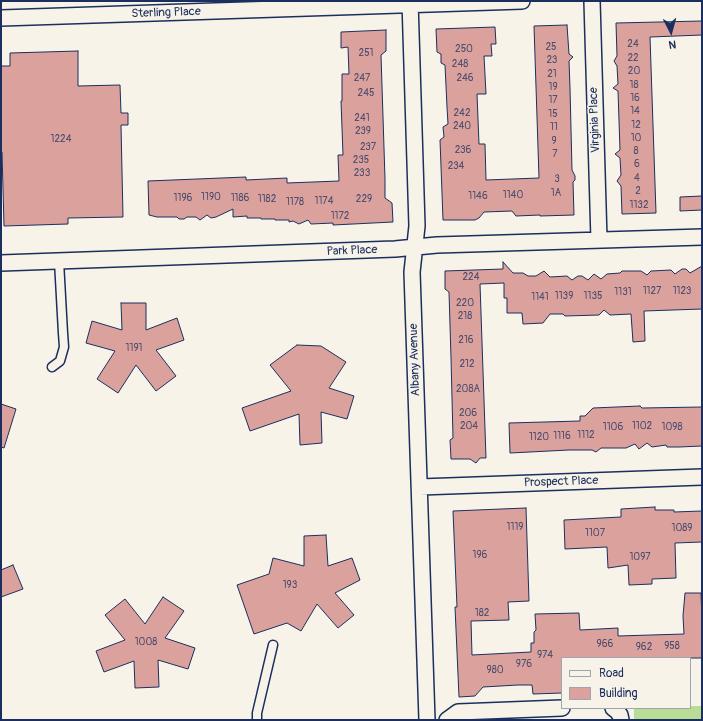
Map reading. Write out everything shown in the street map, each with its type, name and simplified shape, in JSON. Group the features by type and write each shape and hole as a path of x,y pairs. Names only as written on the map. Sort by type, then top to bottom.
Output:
{"street":[{"name":"Sterling Place","path":"1,18 410,3 522,1"},
{"name":"Virginia Place","path":"592,1 599,240"},
{"name":"Albany Avenue","path":"410,3 416,226 412,272 427,720"},
{"name":"Park Place","path":"1,262 395,250 437,245 702,236"},
{"name":"Prospect Place","path":"420,487 702,477"},
{"path":"447,720 458,712 561,708"},
{"path":"614,709 620,715 621,720"}],"lane":[{"path":"52,367 60,361 64,346 59,261"},
{"path":"257,720 257,713 273,645"}],"green space":[{"path":"691,706 702,706 702,720 634,720 634,709 691,709"}],"building":[{"path":"702,21 702,35 650,37 656,213 622,214 621,186 617,181 621,175 620,158 615,154 620,150 618,91 613,88 618,84 617,66 614,61 617,56 616,23"},
{"path":"567,25 569,54 573,57 569,61 572,170 575,176 575,180 573,182 574,215 516,216 512,211 484,212 475,220 443,220 440,140 444,137 443,127 448,124 445,65 441,63 441,54 437,52 436,29 495,27 496,44 491,44 492,56 484,56 486,94 477,94 479,144 485,144 486,180 539,178 534,26"},
{"path":"386,30 386,51 381,55 385,198 392,203 393,222 333,225 333,223 311,224 308,220 299,224 293,221 289,222 289,220 247,218 247,216 233,217 233,209 216,217 211,218 207,215 200,220 196,217 179,219 177,217 157,217 149,215 148,181 246,177 246,180 287,178 287,183 339,181 338,155 343,155 341,101 342,74 349,74 348,47 341,48 341,32"},
{"path":"78,51 78,86 120,85 121,113 128,113 128,125 121,125 123,217 68,218 68,224 4,226 1,152 1,66 10,66 10,53"},
{"path":"702,196 702,210 680,211 680,197"},
{"path":"503,262 513,273 523,273 528,276 536,276 544,271 550,277 567,276 572,280 578,276 582,276 588,280 594,274 601,279 607,274 620,273 622,271 641,271 647,275 651,271 671,270 675,274 682,269 686,269 690,273 702,266 702,309 644,311 645,341 633,342 631,314 610,315 604,310 599,315 565,316 563,314 550,314 543,323 523,324 522,313 507,313 507,298 504,298 504,283 480,284 486,458 480,458 476,463 470,459 451,459 450,440 453,438 449,292 445,289 445,271 503,269"},
{"path":"121,303 146,303 146,330 177,318 184,340 156,350 176,376 156,391 136,365 118,393 97,379 115,351 86,343 92,321 122,330"},
{"path":"297,345 321,346 346,362 329,388 354,396 347,419 321,412 322,443 300,445 299,414 250,431 242,408 291,391 270,365"},
{"path":"1,404 16,409 4,448 1,447"},
{"path":"640,406 642,408 702,407 702,446 667,447 666,445 652,447 647,443 639,449 635,444 626,448 601,448 596,452 592,450 569,450 510,453 509,423 580,421 580,416 585,416 593,408"},
{"path":"655,507 655,510 674,510 674,512 702,511 702,542 675,543 676,578 652,579 652,584 629,585 628,565 608,568 607,547 565,549 564,520 621,517 621,509"},
{"path":"526,508 529,601 508,602 509,620 471,621 472,655 531,652 531,643 534,643 534,632 536,630 535,614 579,613 580,630 618,628 618,636 684,634 683,616 685,593 701,593 702,658 561,657 561,693 533,694 532,685 518,685 483,687 475,696 459,697 453,511"},
{"path":"326,535 328,566 352,558 360,580 335,593 354,615 338,628 317,604 301,631 287,623 254,634 237,585 269,574 273,558 304,566 304,536"},
{"path":"13,565 23,589 1,597 1,570"},
{"path":"163,597 184,611 165,638 195,648 188,669 158,660 159,687 135,688 134,661 104,672 96,651 125,640 105,615 125,599 145,624"}]}
